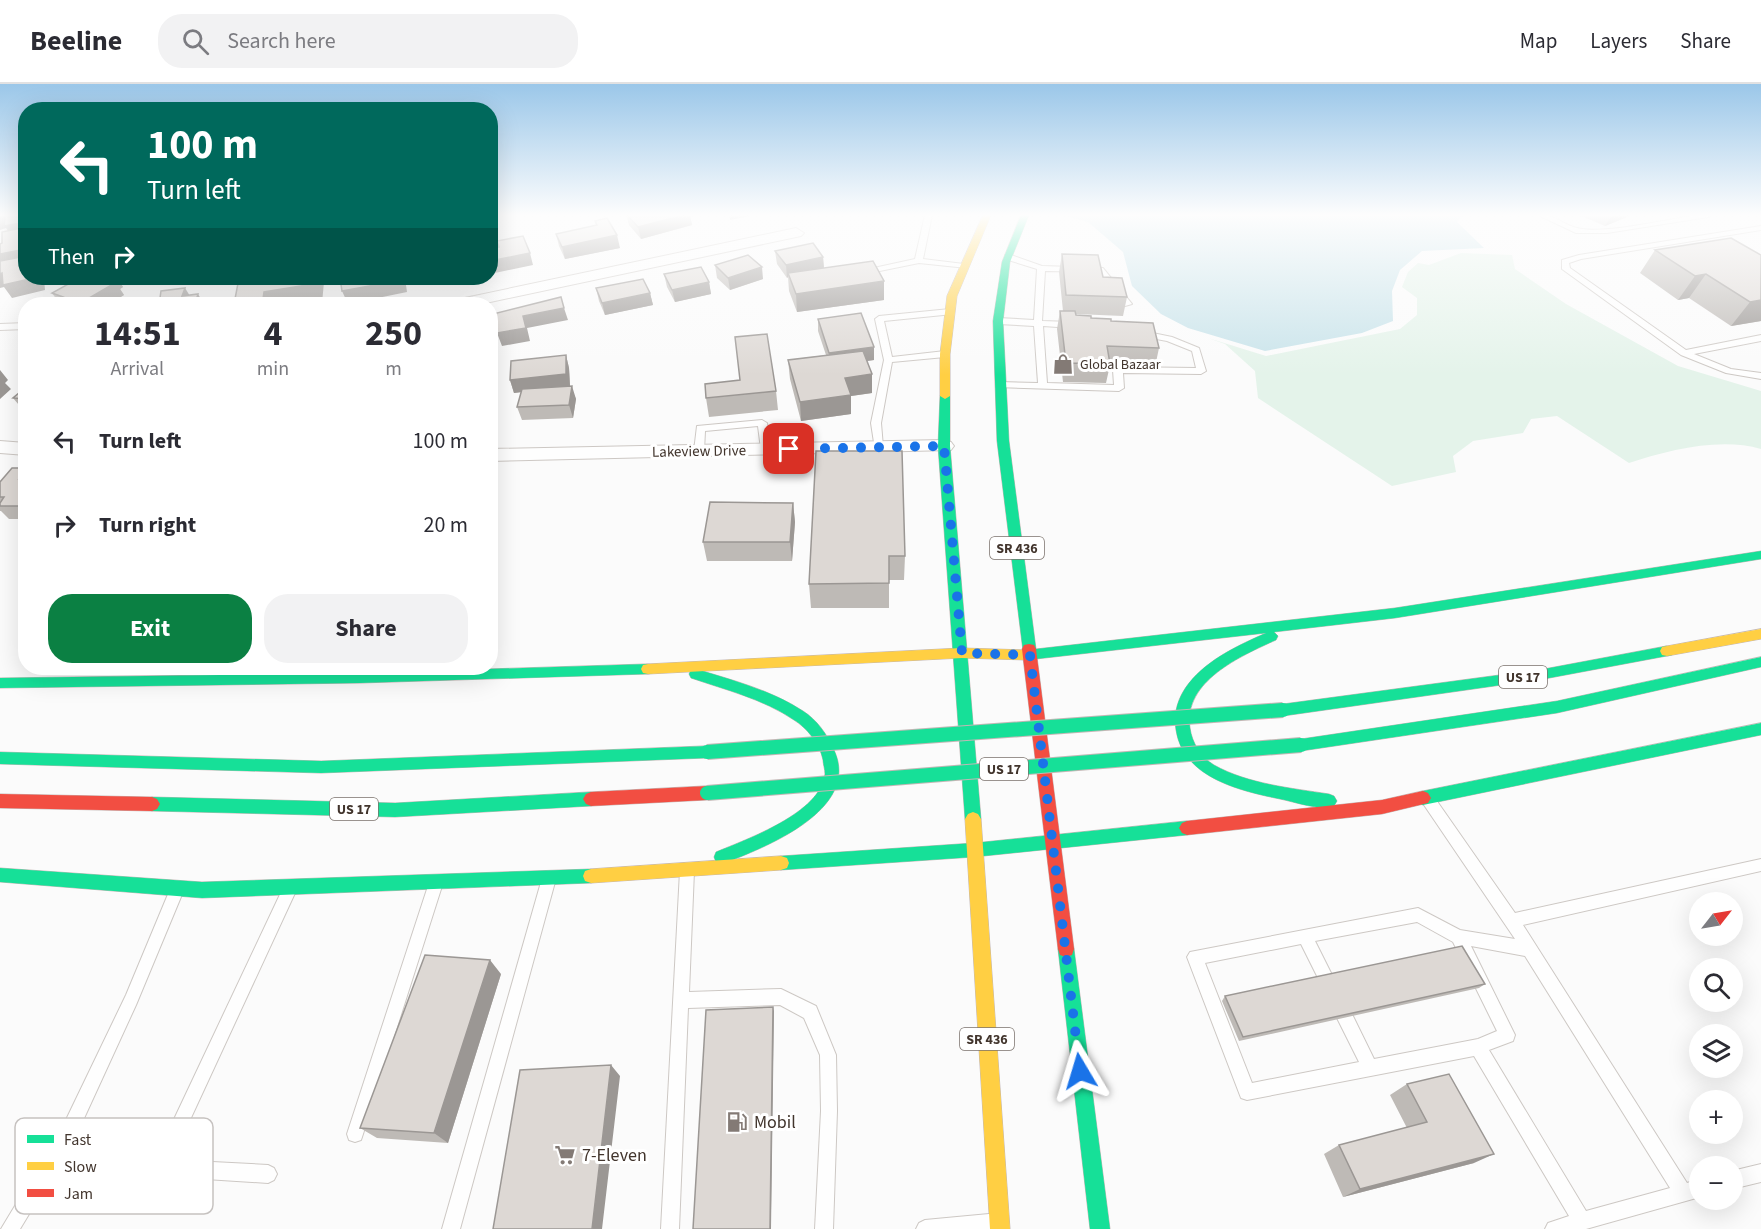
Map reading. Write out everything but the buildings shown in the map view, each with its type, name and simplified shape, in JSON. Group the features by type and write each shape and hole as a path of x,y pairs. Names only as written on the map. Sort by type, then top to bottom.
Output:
{"main road":[{"name":"SR 436","path":"963,268 952,296 945,354 944,446 962,653 1000,1225"},
{"name":"SR 436","path":"1006,268 998,321 1003,441 1100,1229"},
{"path":"498,671 677,668 962,653 1030,655 1395,613 1761,555"},
{"path":"1295,626 1242,649 1203,676 1183,698 1180,712 1182,732 1190,747 1206,767 1253,787 1377,808"},
{"name":"US 17","path":"0,758 321,767 707,752 1283,710 1545,674 1761,633"},
{"name":"US 17","path":"0,801 395,810 707,793 1301,745 1557,708 1761,662"},
{"path":"677,668 772,700 799,716 816,731 833,763 832,783 819,801 799,820 770,839 687,870"},
{"path":"0,683 290,675"},
{"path":"0,875 202,890 549,878 974,850 1377,808 1761,729"}],"street":[{"path":"493,297 628,268"},
{"name":"Lakeview Drive","path":"498,455 944,446"},
{"path":"0,447 18,448"}],"lane":[{"path":"857,274 884,268"},
{"path":"1041,268 1038,323 1042,386"},
{"path":"1054,268 1100,270 1128,304"},
{"path":"1566,268 1684,352 1729,372 1761,376"},
{"path":"878,447 876,423 888,360 879,319 950,312"},
{"path":"998,321 1078,326"},
{"path":"0,327 18,326"},
{"path":"999,386 1119,388 1118,370 1201,371 1196,350 1188,345 1135,333"},
{"path":"1684,352 1761,338"},
{"path":"888,360 945,354"},
{"path":"1427,798 1512,921 1689,1188"},
{"path":"1512,921 1761,866"},
{"path":"670,1229 687,870"},
{"path":"451,1229 549,878"},
{"path":"355,1134 436,882"},
{"path":"183,1118 291,886"},
{"path":"76,1118 131,1000 178,889"},
{"path":"1458,937 1506,1035 1478,1047 1247,1092 1195,957 1418,915 1458,937 1529,949"},
{"path":"1305,936 1326,979"},
{"path":"681,1000 781,997 810,1012 828,1055 829,1111 824,1229"},
{"path":"1345,1018 1370,1068"},
{"path":"1478,1047 1582,1221"},
{"path":"213,1170 268,1174"},
{"path":"1743,1177 1761,1173"},
{"path":"1554,1229 1689,1192"},
{"path":"10,1229 19,1214"},
{"path":"925,1229 1000,1225"}],"shaded area":[{"path":"1412,268 1515,268 1566,304 1678,366 1761,391 1761,449 1729,444 1712,445 1678,450 1629,463 1557,416 1531,419 1523,433 1473,441 1453,456 1456,472 1392,486 1258,398 1255,371 1225,344 1208,338 1266,356 1400,329 1417,315 1417,298 1402,287 1408,272"}],"water":[{"path":"1127,268 1402,268 1392,291 1393,321 1362,333 1265,351 1188,328 1161,314 1132,286"}],"traffic: fast":[{"path":"1005,268 998,321 1003,441 1029,649"},
{"path":"945,396 944,446 973,819"},
{"path":"1027,655 1395,613 1761,555"},
{"path":"1271,636 1222,662 1194,687 1185,702 1181,718 1184,737 1201,763 1222,776 1268,790 1329,801"},
{"path":"1283,710 1544,674 1667,651"},
{"path":"1301,745 1557,707 1761,662"},
{"path":"498,674 648,669"},
{"path":"696,674 761,696 803,719 827,748 832,774 827,791 815,807 798,820 779,832 722,857"},
{"path":"0,683 456,675"},
{"path":"707,752 1283,710"},
{"path":"1423,798 1761,729"},
{"path":"707,793 1301,745"},
{"path":"0,758 321,767 707,752"},
{"path":"152,804 395,810 591,799"},
{"path":"781,863 974,850 1187,828"},
{"path":"0,875 202,890 591,876"},
{"path":"1066,949 1100,1229"}],"traffic: slow":[{"path":"945,396 945,354 952,296 964,268"},
{"path":"1667,651 1761,634"},
{"path":"648,669 962,653 1027,655"},
{"path":"973,819 1000,1229"},
{"path":"591,876 781,863"}],"traffic: jam":[{"path":"1029,649 1066,949"},
{"path":"591,799 707,793"},
{"path":"1187,828 1382,807 1423,798"},
{"path":"0,801 152,804"}],"place":[{"name":"Global Bazaar","path":"1063,364"},
{"name":"Mobil","path":"737,1122"},
{"name":"7-Eleven","path":"565,1155"}],"route":[{"path":"789,449 944,446 962,653 1030,655 1080,1071"}]}
